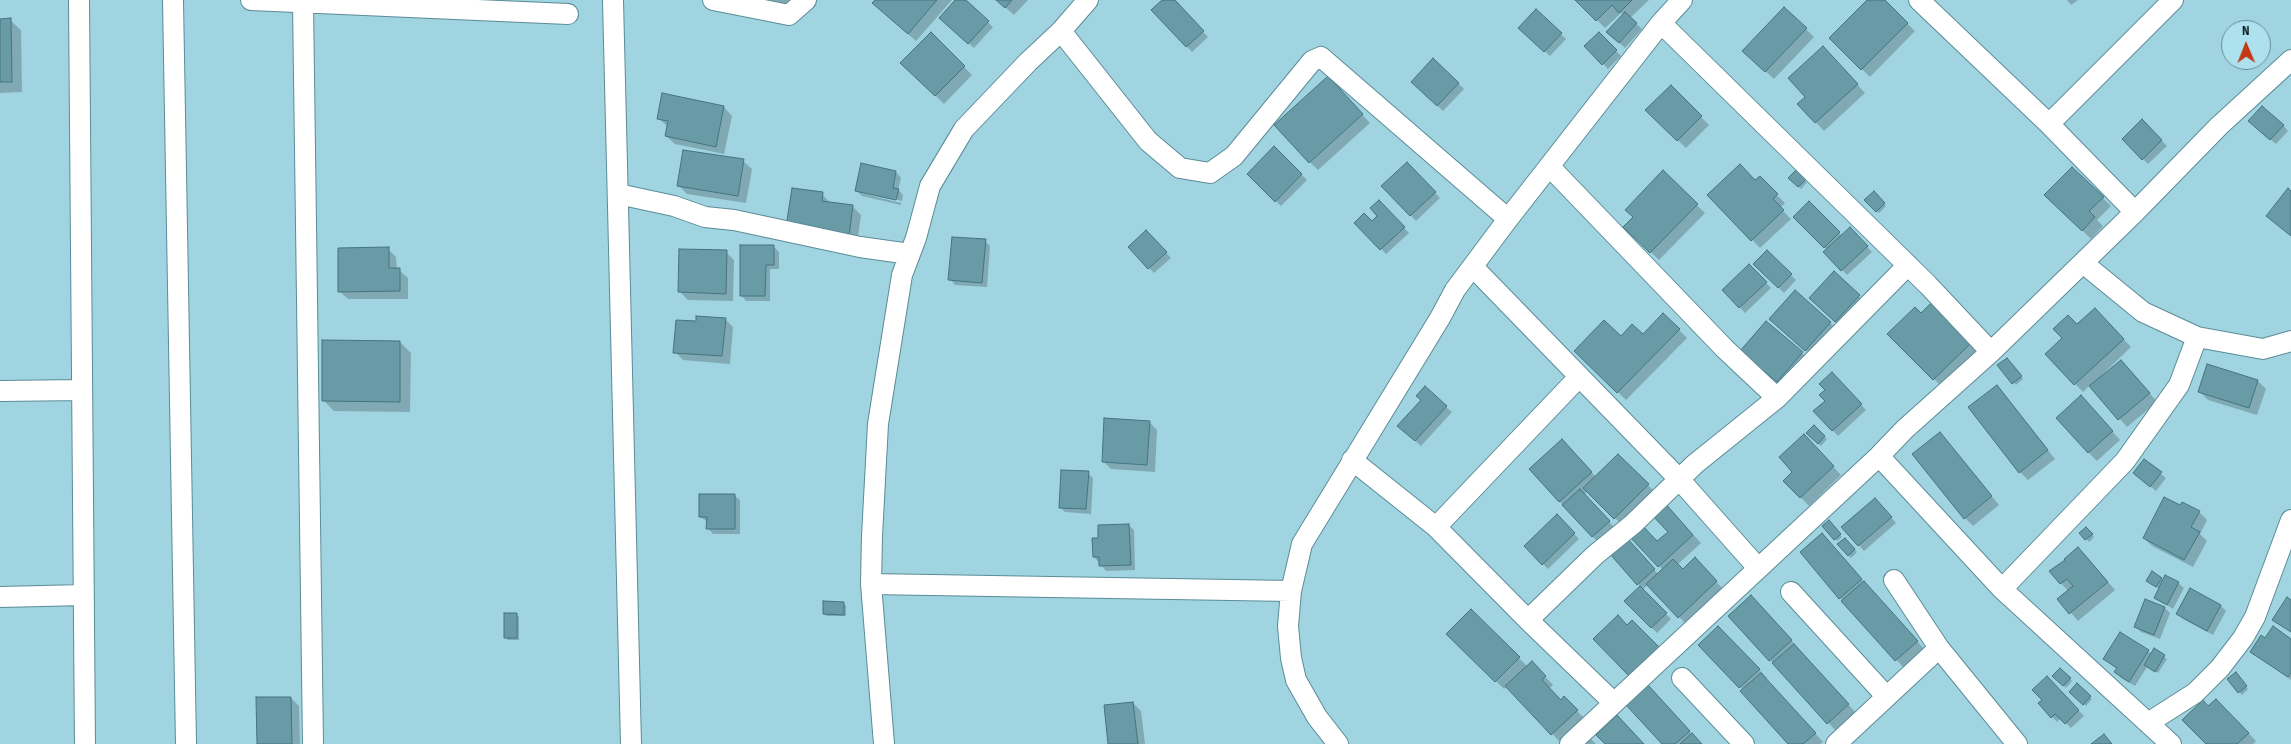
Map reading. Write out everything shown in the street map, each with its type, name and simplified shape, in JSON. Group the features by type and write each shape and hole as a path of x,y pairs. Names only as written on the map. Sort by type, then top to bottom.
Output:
{"street":[{"path":"79,0 85,744"},
{"path":"174,0 186,744"},
{"path":"251,0 568,14"},
{"path":"614,0 631,744"},
{"path":"713,0 789,15 806,0"},
{"path":"884,744 871,584 878,424 902,275 930,186 964,129 1028,62 1061,31 1088,0"},
{"path":"1338,744 1316,717 1296,680 1288,626 1291,591 1302,544 1440,318 1455,290 1601,98 1682,0"},
{"path":"1919,0 2049,124 2135,212"},
{"path":"2049,124 2173,0"},
{"path":"303,2 313,744"},
{"path":"1661,24 1908,265 1991,352"},
{"path":"1061,31 1148,141 1180,168 1210,173 1234,156 1312,61 1321,57 1508,219"},
{"path":"1570,744 1879,456 1905,429 1991,352 2135,212 2219,126 2291,60"},
{"path":"1550,167 1725,349 1777,398"},
{"path":"618,194 674,206 705,217 734,220 860,247 910,254"},
{"path":"2083,263 2143,312 2197,337 2263,349 2291,341"},
{"path":"1528,620 1595,555 1633,524 1695,464 1777,398 1908,265"},
{"path":"1473,267 1679,479 1758,568"},
{"path":"2002,589 2125,461 2179,385 2197,337"},
{"path":"1436,526 1579,377"},
{"path":"0,392 82,390"},
{"path":"1879,456 2002,589 2171,744"},
{"path":"1352,460 1436,526 1528,620 1613,702"},
{"path":"2148,723 2195,693 2220,668 2243,638 2255,617 2291,520"},
{"path":"1894,580 1939,648 2017,744"},
{"path":"871,584 1291,591"},
{"path":"1791,592 1886,696"},
{"path":"0,597 84,595"},
{"path":"1836,744 1939,648"},
{"path":"1682,678 1744,744"}],"building":[{"path":"875,0 937,0 908,34 872,3"},
{"path":"955,0 966,0 989,21 968,44 939,18"},
{"path":"996,0 1012,0 1005,8"},
{"path":"1162,0 1175,0 1204,31 1186,47 1151,10"},
{"path":"1575,0 1632,0 1619,13 1612,5 1596,21"},
{"path":"1867,0 1885,0 1908,23 1861,70 1829,38"},
{"path":"1784,7 1807,28 1765,72 1742,51"},
{"path":"1536,9 1562,33 1544,52 1518,28"},
{"path":"1625,12 1637,23 1619,43 1606,32"},
{"path":"11,18 12,82 0,82 0,19"},
{"path":"931,32 965,66 935,96 900,63"},
{"path":"1599,32 1617,50 1602,65 1584,46"},
{"path":"1823,46 1858,84 1815,123 1797,104 1805,97 1788,78"},
{"path":"1433,58 1459,83 1437,106 1411,82"},
{"path":"1328,76 1363,114 1309,163 1274,125"},
{"path":"1671,85 1702,116 1677,141 1645,110"},
{"path":"662,93 724,106 716,147 665,136 668,121 657,119"},
{"path":"2262,106 2284,125 2270,140 2248,121"},
{"path":"2142,119 2162,140 2142,160 2122,139"},
{"path":"1274,146 1302,174 1275,202 1247,174"},
{"path":"683,150 744,159 738,196 677,186"},
{"path":"1407,162 1436,192 1410,216 1381,186"},
{"path":"861,163 896,171 893,188 899,189 896,200 855,191"},
{"path":"1740,164 1755,180 1760,176 1778,194 1773,199 1784,210 1751,241 1707,195"},
{"path":"2072,167 2104,197 2089,211 2095,217 2082,231 2044,195"},
{"path":"1663,170 1698,204 1650,253 1623,227 1633,217 1625,210"},
{"path":"1796,170 1806,179 1798,187 1788,178"},
{"path":"792,188 823,192 822,201 853,205 849,237 786,227"},
{"path":"2288,188 2291,191 2291,236 2266,216"},
{"path":"1874,191 1885,203 1876,212 1864,200"},
{"path":"1379,200 1405,227 1380,250 1354,223 1364,213 1372,221 1377,216 1370,208"},
{"path":"1809,201 1840,232 1824,248 1793,217"},
{"path":"1850,227 1868,246 1841,271 1823,252"},
{"path":"1146,230 1167,252 1148,269 1128,247"},
{"path":"952,237 986,239 982,283 948,280"},
{"path":"740,245 774,245 774,265 766,265 765,296 740,296"},
{"path":"389,247 389,268 400,268 400,291 338,292 338,248"},
{"path":"679,249 727,250 726,294 678,292"},
{"path":"1767,250 1792,274 1778,288 1753,264"},
{"path":"1749,264 1767,282 1739,308 1722,290"},
{"path":"1834,271 1860,295 1835,322 1809,298"},
{"path":"1795,290 1831,322 1805,351 1769,319"},
{"path":"1931,303 1971,343 1933,380 1887,334 1915,307 1921,313"},
{"path":"2095,308 2124,339 2074,385 2045,354 2062,338 2053,329 2068,315 2077,324"},
{"path":"1663,313 1680,329 1617,393 1574,351 1604,320 1621,336 1632,324 1643,334"},
{"path":"696,316 726,318 722,356 673,353 676,320 696,321"},
{"path":"1766,321 1803,352 1777,382 1740,351"},
{"path":"322,340 400,341 400,402 322,401"},
{"path":"2007,358 2022,376 2012,384 1997,365"},
{"path":"2121,360 2150,393 2118,420 2089,386"},
{"path":"2207,364 2258,380 2249,408 2198,392"},
{"path":"1832,372 1862,404 1832,431 1813,411 1825,401 1819,395 1825,390 1819,384"},
{"path":"1997,385 2048,450 2019,473 1968,407"},
{"path":"1425,386 1447,406 1415,441 1397,426 1421,400 1416,396"},
{"path":"2081,395 2113,431 2088,453 2056,418"},
{"path":"1104,418 1150,421 1147,465 1102,462"},
{"path":"1814,425 1825,436 1818,444 1806,433"},
{"path":"1940,432 1992,496 1964,519 1912,454"},
{"path":"1804,434 1834,466 1800,498 1783,481 1792,472 1779,457"},
{"path":"1562,439 1592,472 1559,502 1529,469"},
{"path":"1618,454 1649,484 1614,519 1583,488"},
{"path":"2144,459 2162,472 2150,487 2133,473"},
{"path":"1061,470 1089,471 1086,509 1059,508"},
{"path":"1580,489 1610,521 1592,537 1562,505"},
{"path":"699,494 735,494 735,529 706,529 707,517 699,517"},
{"path":"2164,497 2180,505 2182,502 2200,511 2191,527 2200,532 2184,560 2143,538"},
{"path":"1875,498 1892,517 1858,546 1841,527"},
{"path":"1664,502 1693,535 1658,567 1628,535 1641,524 1657,541 1668,532 1651,514"},
{"path":"1557,514 1575,533 1542,565 1524,546"},
{"path":"1829,520 1841,534 1834,540 1822,526"},
{"path":"1129,524 1131,565 1099,566 1099,557 1093,557 1092,538 1098,538 1098,525"},
{"path":"2086,527 2093,534 2085,540 2079,533"},
{"path":"1822,533 1862,579 1839,599 1800,552"},
{"path":"1627,538 1655,569 1637,585 1610,554"},
{"path":"1845,538 1855,549 1848,556 1837,544"},
{"path":"2078,547 2108,582 2069,614 2057,599 2073,586 2067,579 2060,584 2049,571 2065,560"},
{"path":"1695,557 1717,581 1678,618 1646,584 1673,559 1683,569"},
{"path":"2152,571 2162,578 2156,587 2146,581"},
{"path":"2165,575 2179,582 2167,605 2154,598"},
{"path":"1864,581 1918,641 1895,661 1841,601"},
{"path":"1640,586 1667,613 1651,628 1624,601"},
{"path":"2190,588 2221,605 2207,631 2176,614"},
{"path":"1751,595 1792,640 1769,661 1728,616"},
{"path":"2287,597 2291,600 2291,632 2272,620"},
{"path":"2145,599 2165,607 2154,635 2134,627"},
{"path":"823,601 844,602 844,615 823,614"},
{"path":"1471,609 1520,657 1495,682 1446,634"},
{"path":"504,613 517,613 517,638 504,638"},
{"path":"1618,615 1627,625 1632,620 1660,648 1630,677 1593,639"},
{"path":"1718,626 1760,669 1739,688 1698,645"},
{"path":"2273,626 2291,639 2291,673 2288,677 2250,652 2261,635 2265,638"},
{"path":"2120,632 2149,650 2129,682 2114,672 2117,668 2103,659"},
{"path":"1794,644 1849,704 1827,724 1772,663"},
{"path":"2154,648 2165,655 2155,672 2144,665"},
{"path":"1532,661 1546,676 1542,680 1561,700 1564,696 1578,710 1551,735 1505,686"},
{"path":"2060,668 2071,678 2063,686 2052,676"},
{"path":"2236,672 2247,686 2238,693 2227,679"},
{"path":"1761,673 1816,733 1803,744 1788,744 1740,691"},
{"path":"2047,676 2079,710 2065,724 2055,714 2051,718 2038,703 2042,700 2032,690"},
{"path":"2077,683 2091,696 2083,705 2069,692"},
{"path":"1648,685 1690,731 1675,744 1662,744 1626,705"},
{"path":"256,697 291,697 292,744 257,744"},
{"path":"2216,699 2249,733 2237,744 2206,744 2182,720 2203,700 2208,706"},
{"path":"1133,702 1138,744 1108,744 1104,705"},
{"path":"1617,715 1644,744 1605,744 1596,735"},
{"path":"1692,733 1702,744 1680,744"},
{"path":"2104,734 2112,744 2091,744"}]}
